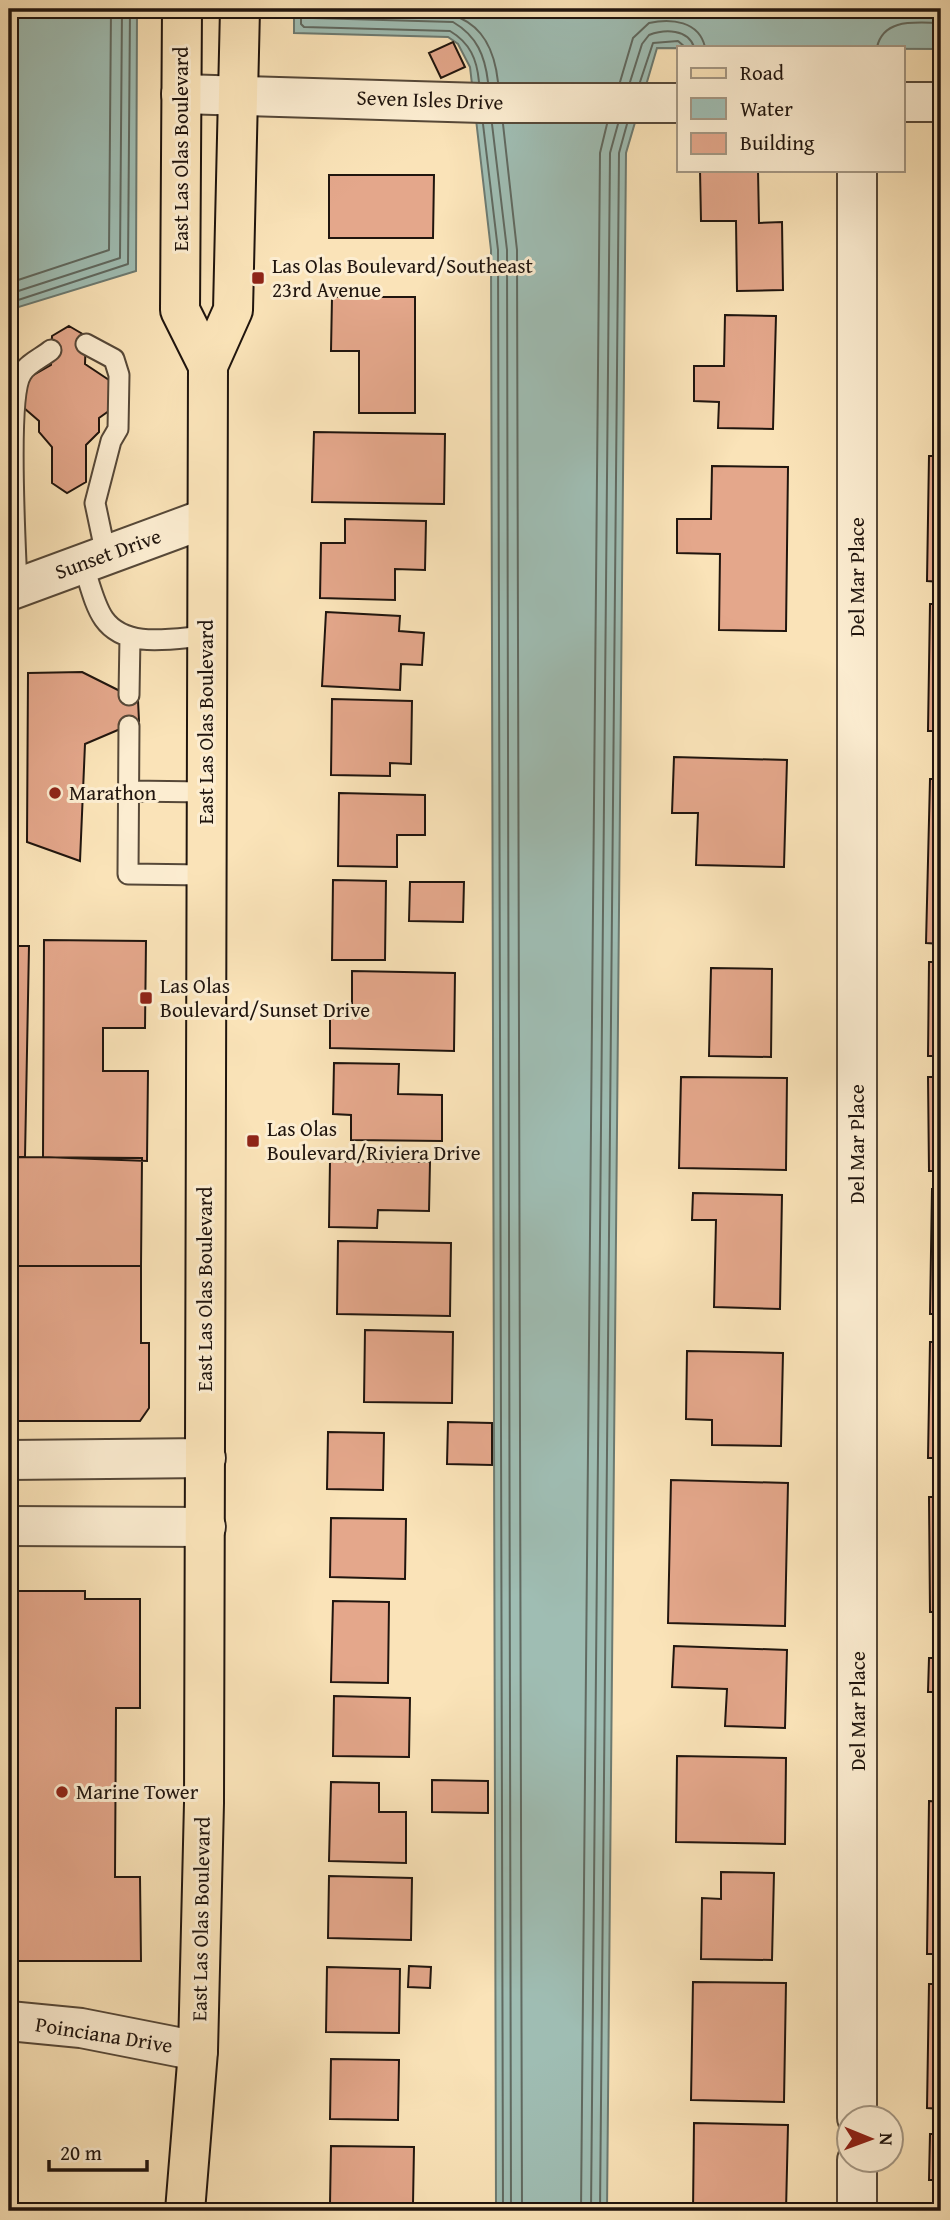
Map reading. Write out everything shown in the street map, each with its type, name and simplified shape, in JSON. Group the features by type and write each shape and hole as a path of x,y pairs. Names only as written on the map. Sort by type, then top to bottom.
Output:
{"main road":[{"name":"East Las Olas Boulevard","path":"182,9 180,310 208,366"},
{"name":"East Las Olas Boulevard","path":"185,2211 198,2051 204,1803 208,366 233,310 240,9"}],"street":[{"name":"Seven Isles Drive","path":"181,94 482,103 677,103"},
{"path":"904,102 941,102"},
{"name":"Del Mar Place","path":"857,172 857,2104"},
{"name":"Sunset Drive","path":"13,590 207,517"},
{"path":"9,1461 206,1458"},
{"path":"9,1526 205,1527"},
{"name":"Poinciana Drive","path":"9,2021 81,2028 198,2051"},
{"path":"857,2174 857,2211"}],"lane":[{"path":"86,344 114,359 119,376 118,429 111,441 95,503 95,559 103,619 117,632 130,638 206,636"},
{"path":"13,590 16,384 23,371 51,350"},
{"path":"129,695 130,638"},
{"path":"129,726 128,874 205,876"},
{"path":"129,791 206,792"}],"water":[{"path":"9,9 137,9 136,271 9,310"},
{"path":"294,9 941,9 941,49 904,49 904,46 657,48 626,153 607,2211 496,2211 491,250 470,67 458,44 448,37 294,33"}],"building":[{"path":"453,42 465,67 441,78 429,53"},
{"path":"700,172 758,172 759,223 782,222 783,290 737,291 736,221 701,221"},
{"path":"329,175 434,175 433,238 329,238"},
{"path":"332,297 415,297 415,413 359,413 359,351 331,351"},
{"path":"725,315 776,316 773,429 718,428 719,402 694,401 694,366 724,366"},
{"path":"69,326 86,336 85,364 112,382 113,408 99,418 99,432 86,445 86,482 67,493 52,483 52,447 39,432 39,421 24,408 23,381 51,365 52,336"},
{"path":"936,342 941,342 941,437 934,437"},
{"path":"314,432 445,434 444,504 312,502"},
{"path":"929,456 941,456 941,582 927,581"},
{"path":"712,466 788,467 786,631 719,630 720,554 677,553 677,519 711,519"},
{"path":"345,519 426,521 425,570 395,569 395,600 320,598 321,543 345,543"},
{"path":"930,604 941,604 941,731 928,731"},
{"path":"326,612 400,616 399,631 424,633 422,665 401,664 400,690 322,686"},
{"name":"Marathon","path":"82,672 138,700 139,721 85,744 80,861 27,842 28,673"},
{"path":"332,699 412,701 411,764 390,763 390,776 331,775"},
{"path":"674,757 787,760 784,867 696,865 698,813 672,813"},
{"path":"930,779 941,779 941,944 926,943"},
{"path":"339,793 425,795 425,835 397,835 397,867 338,866"},
{"path":"333,880 386,881 385,960 332,960"},
{"path":"410,882 464,882 463,922 409,921"},
{"path":"44,940 146,941 145,1028 103,1028 103,1071 148,1071 147,1161 43,1157"},
{"path":"9,946 29,946 25,1157 9,1157"},
{"path":"929,962 941,962 941,1056 928,1056"},
{"path":"711,968 772,969 771,1057 709,1056"},
{"path":"352,971 455,973 454,1051 330,1048 330,1013 352,1013"},
{"path":"334,1063 399,1064 398,1094 442,1095 442,1141 351,1140 351,1115 333,1114"},
{"path":"681,1077 787,1078 786,1170 679,1168"},
{"path":"928,1077 941,1077 941,1171 929,1171"},
{"path":"9,1157 142,1158 141,1266 9,1266"},
{"path":"330,1161 430,1162 429,1211 378,1210 377,1228 329,1227"},
{"path":"932,1189 941,1190 941,1314 930,1314"},
{"path":"693,1193 782,1195 780,1309 714,1307 716,1220 692,1220"},
{"path":"338,1241 451,1243 450,1316 337,1314"},
{"path":"9,1266 141,1266 141,1343 149,1343 149,1408 140,1421 9,1421"},
{"path":"365,1330 453,1332 452,1403 364,1402"},
{"path":"930,1342 941,1342 941,1458 928,1458"},
{"path":"687,1351 783,1353 781,1446 712,1445 712,1420 686,1419"},
{"path":"448,1422 492,1423 492,1465 447,1464"},
{"path":"328,1432 384,1433 383,1490 327,1489"},
{"path":"671,1480 788,1483 785,1626 668,1623"},
{"path":"929,1497 941,1497 941,1612 930,1612"},
{"path":"331,1518 406,1519 405,1579 330,1577"},
{"name":"Marine Tower","path":"9,1591 85,1591 85,1599 140,1599 140,1708 116,1708 115,1877 140,1877 141,1961 9,1961"},
{"path":"333,1601 389,1602 388,1683 331,1682"},
{"path":"674,1646 787,1650 785,1728 725,1726 727,1689 672,1687"},
{"path":"929,1658 941,1658 941,1692 928,1692"},
{"path":"334,1696 410,1698 409,1757 333,1756"},
{"path":"677,1756 786,1758 785,1844 676,1842"},
{"path":"432,1780 488,1781 488,1813 432,1812"},
{"path":"331,1782 379,1783 379,1812 406,1812 406,1863 329,1861"},
{"path":"929,1801 941,1802 941,1954 927,1954"},
{"path":"721,1872 774,1873 772,1960 701,1959 702,1898 721,1899"},
{"path":"329,1876 412,1878 411,1940 328,1938"},
{"path":"409,1966 431,1967 430,1988 408,1987"},
{"path":"327,1967 400,1969 399,2033 326,2032"},
{"path":"693,1982 786,1983 784,2102 691,2100"},
{"path":"929,1984 941,1984 941,2109 927,2108"},
{"path":"331,2059 399,2060 398,2120 330,2119"},
{"path":"694,2123 788,2125 786,2211 693,2211"},
{"path":"930,2134 941,2134 941,2180 929,2180"},
{"path":"331,2146 414,2147 413,2204 330,2204"}],"place":[{"name":"Las Olas Boulevard/Southeast 23rd Avenue","path":"258,278"},
{"name":"Marathon","path":"55,793"},
{"name":"Las Olas Boulevard/Sunset Drive","path":"146,998"},
{"name":"Las Olas Boulevard/Riviera Drive","path":"253,1141"},
{"name":"Marine Tower","path":"62,1792"}]}
